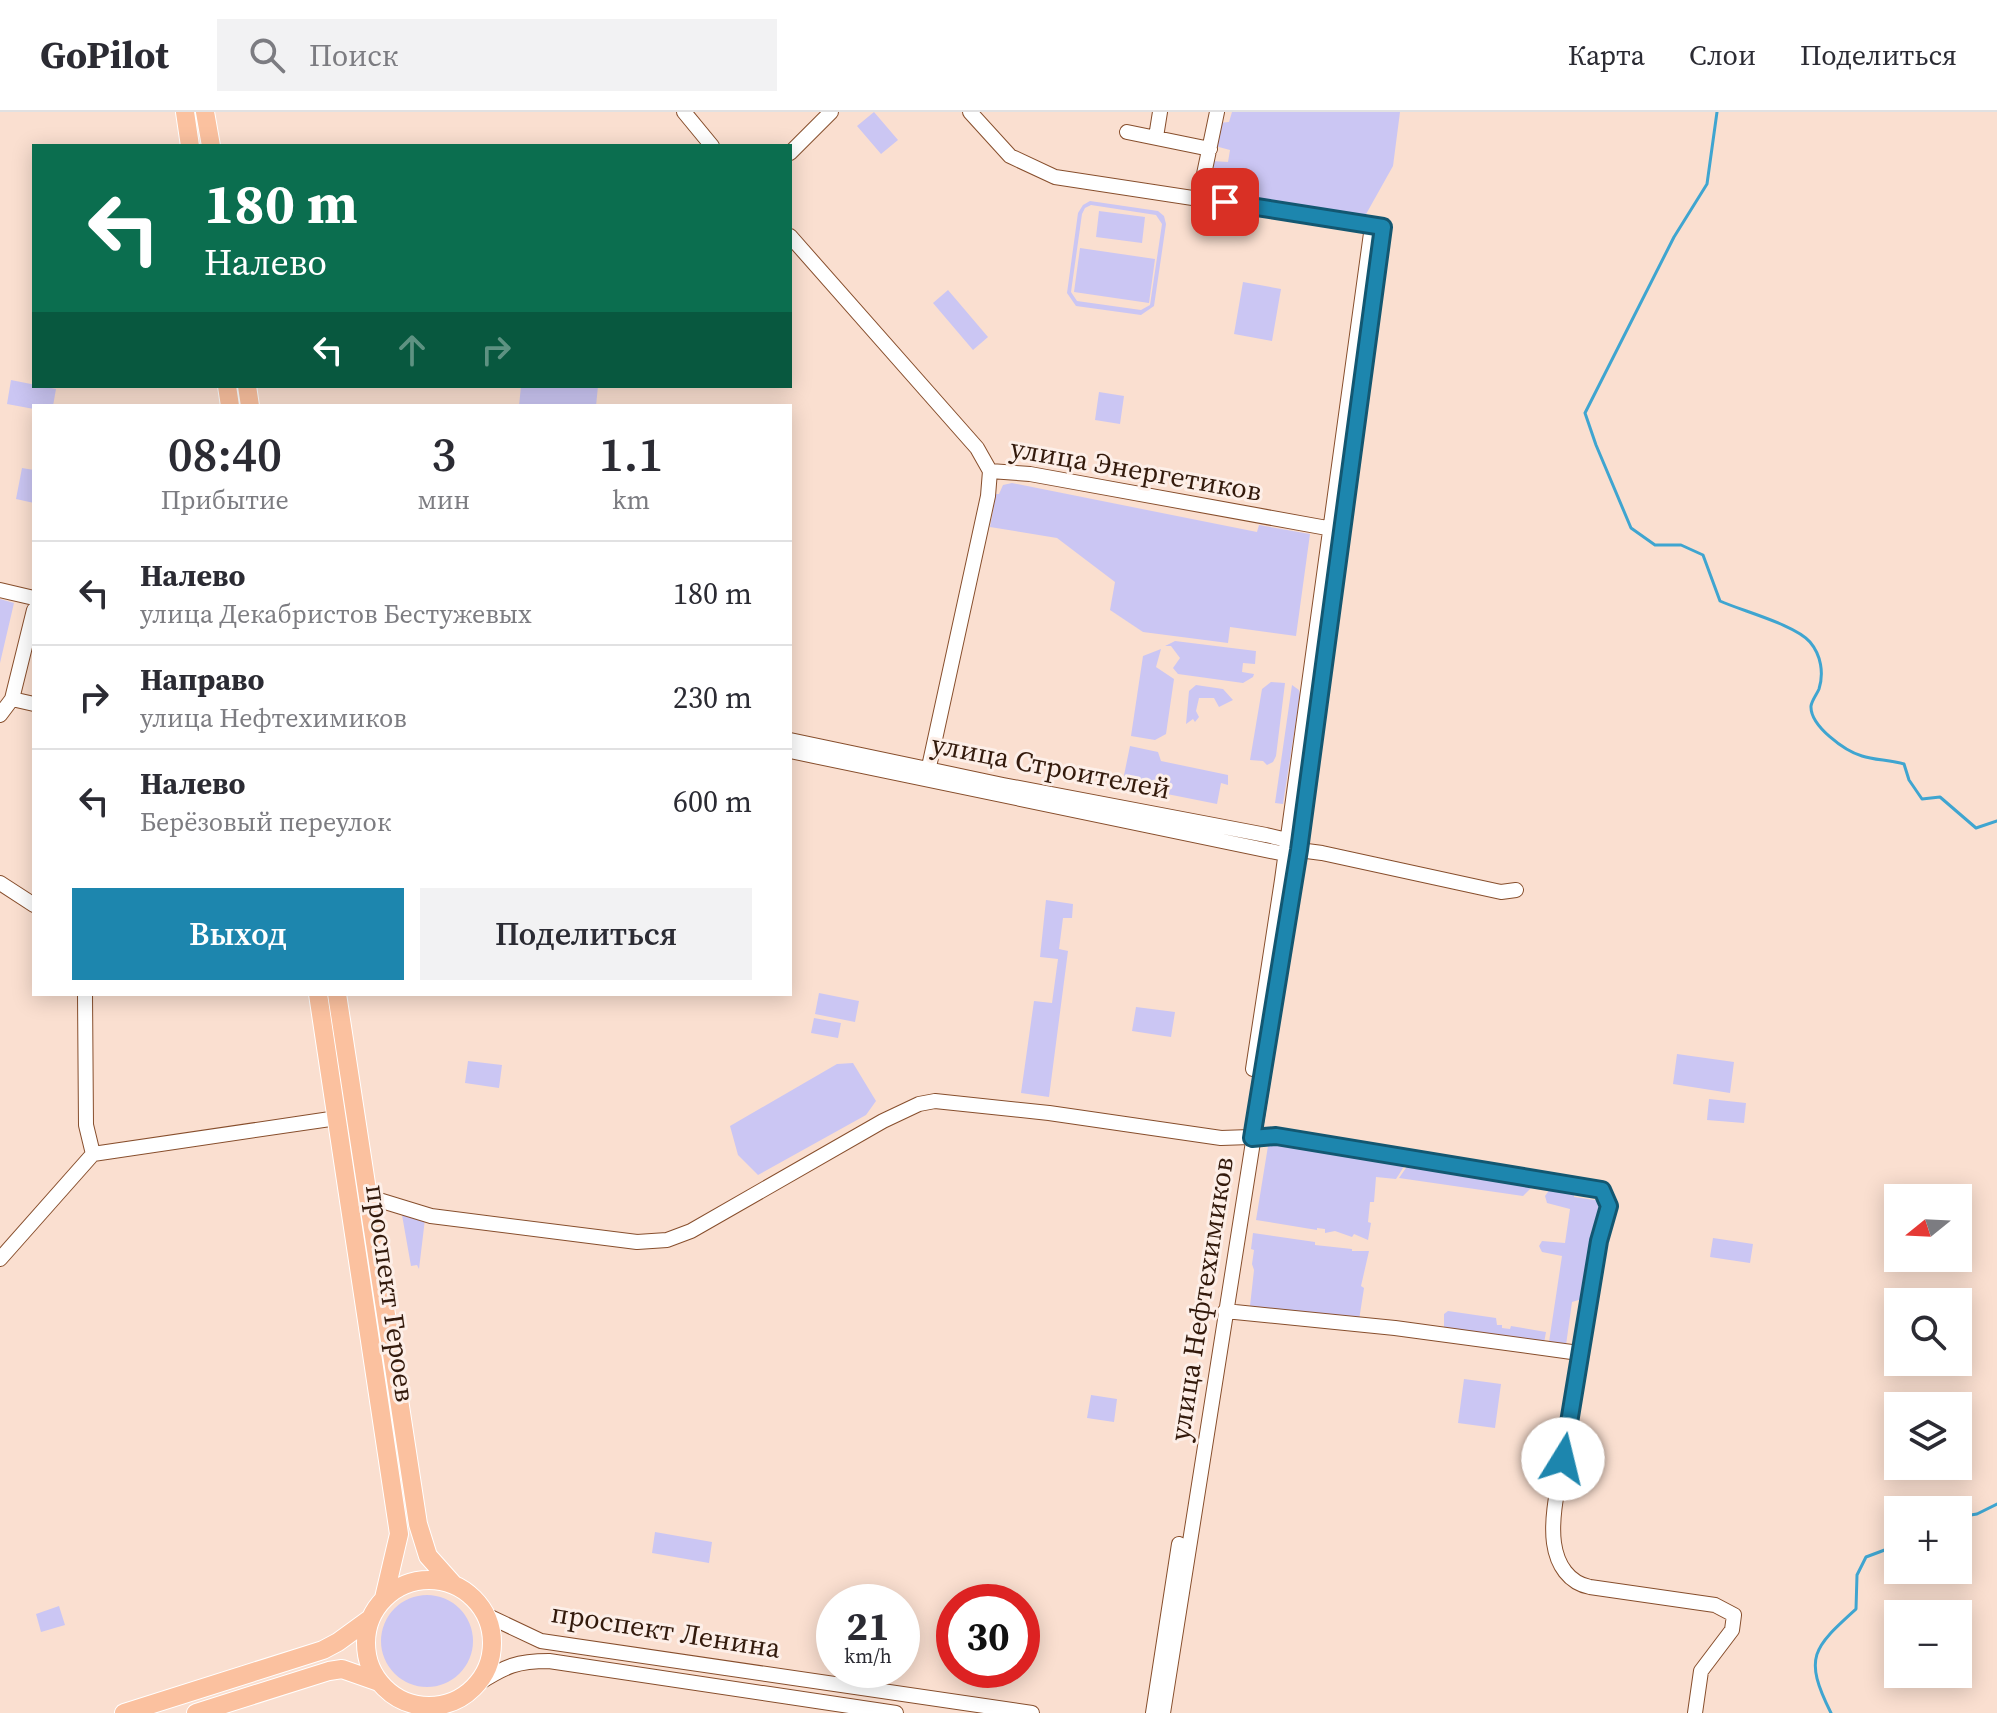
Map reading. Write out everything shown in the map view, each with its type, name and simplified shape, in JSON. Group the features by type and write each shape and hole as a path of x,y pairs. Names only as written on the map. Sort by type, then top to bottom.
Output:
{"main road":[{"path":"185,112 190,144"},
{"path":"205,112 211,144"},
{"name":"проспект Героев","path":"318,996 399,1534 384,1598"},
{"name":"проспект Героев","path":"337,996 418,1524 428,1556 453,1584"},
{"path":"428,1580 453,1584 468,1593 486,1615 492,1638 490,1662 479,1683 457,1700 441,1706 424,1707 408,1703 392,1695 379,1682 368,1662 366,1639 371,1618 384,1598 404,1585 428,1580"},
{"path":"124,1713 323,1650 371,1618"},
{"path":"196,1713 329,1671 342,1669 379,1682"}],"street":[{"path":"684,112 710,144"},
{"path":"792,151 831,112"},
{"path":"970,112 1010,156 1041,172 1055,177 1199,198 1217,112"},
{"path":"1156,137 1160,112"},
{"path":"1127,132 1210,149"},
{"name":"улица Нефтехимиков","path":"1163,1713 1225,1311 1378,227 1199,198"},
{"name":"улица Энергетиков","path":"792,238 977,448 990,471 1030,474 1336,530"},
{"path":"927,774 988,496 990,471"},
{"path":"0,590 32,598"},
{"path":"0,715 12,699 32,618"},
{"path":"12,699 32,704"},
{"name":"улица Строителей","path":"792,740 927,774"},
{"name":"улица Строителей","path":"792,751 927,774 1501,892 1516,890"},
{"path":"0,883 32,904"},
{"path":"85,996 86,1125 93,1154"},
{"path":"369,1197 431,1216 628,1241 667,1240 691,1231 883,1121 919,1104 935,1101 1049,1113 1221,1138 1276,1136 1602,1190 1609,1206 1603,1223 1579,1353 1554,1543 1565,1572 1574,1583 1715,1605 1734,1615 1732,1630 1701,1671 1695,1713"},
{"path":"0,1259 93,1154 337,1118"},
{"path":"1153,1713 1248,1138"},
{"path":"1225,1311 1395,1328 1579,1353"},
{"name":"проспект Ленина","path":"486,1615 541,1641 1032,1713"},
{"name":"проспект Ленина","path":"479,1683 510,1664 529,1660 549,1661 896,1713"}],"shaded area":[{"path":"874,112 898,140 881,154 857,126"},
{"path":"1232,112 1400,112 1393,166 1365,216 1209,191 1212,161 1228,162 1230,150 1215,146 1218,123 1229,122"},
{"path":"1090,201 1158,211 1164,216 1166,224 1154,306 1141,315 1076,306 1067,293 1078,213","holes":["1091,205 1156,215 1162,224 1150,305 1141,310 1077,301 1071,292 1085,208"]},
{"path":"1099,211 1145,217 1142,243 1096,237"},
{"path":"1080,248 1155,259 1149,303 1074,292"},
{"path":"1243,282 1281,289 1272,341 1234,334"},
{"path":"948,290 988,337 973,350 933,303"},
{"path":"11,380 32,384 32,388 56,389 53,404 32,404 32,409 7,404"},
{"path":"521,388 598,388 596,404 519,404"},
{"path":"1099,392 1124,396 1120,424 1095,420"},
{"path":"22,468 32,470 32,503 16,499"},
{"path":"1012,483 1257,532 1259,525 1310,534 1296,636 1230,627 1228,643 1143,632 1110,610 1115,582 1057,538 990,527 996,494 1003,485"},
{"path":"0,599 14,603 0,663"},
{"path":"1175,641 1256,651 1255,664 1243,663 1242,672 1254,674 1253,677 1243,683 1178,674 1173,668 1180,658 1171,646 1165,646"},
{"path":"1161,649 1156,667 1174,679 1166,734 1155,740 1131,736 1143,656"},
{"path":"1271,682 1285,683 1276,756 1267,765 1263,761 1250,760 1262,689"},
{"path":"1196,685 1223,689 1233,700 1219,707 1214,698 1199,698 1196,711 1199,717 1195,722 1193,719 1186,724 1189,691"},
{"path":"1292,685 1300,695 1283,804 1275,803"},
{"path":"1130,746 1158,752 1161,761 1228,775 1228,785 1221,783 1217,804 1122,785"},
{"path":"1046,900 1073,904 1072,918 1063,918 1059,949 1068,951 1049,1097 1021,1093 1034,1001 1052,1003 1058,959 1040,957"},
{"path":"819,993 859,1001 855,1022 815,1014"},
{"path":"1136,1007 1175,1012 1171,1037 1132,1031"},
{"path":"814,1018 841,1023 838,1038 811,1033"},
{"path":"1677,1054 1734,1062 1730,1093 1673,1084"},
{"path":"468,1061 502,1065 499,1088 465,1083"},
{"path":"853,1063 876,1101 866,1115 758,1175 738,1155 730,1126 837,1064"},
{"path":"1709,1099 1746,1103 1744,1123 1707,1120"},
{"path":"1272,1144 1405,1165 1396,1179 1376,1177 1374,1202 1370,1202 1368,1240 1354,1234 1352,1237 1335,1231 1325,1233 1325,1229 1256,1220 1268,1146"},
{"path":"1408,1165 1528,1184 1531,1188 1523,1196 1399,1178"},
{"path":"1550,1189 1574,1192 1574,1197 1601,1201 1598,1229 1592,1229 1582,1299 1572,1302 1566,1345 1549,1342 1562,1256 1542,1252 1539,1246 1542,1241 1565,1243 1570,1209 1547,1203 1545,1196"},
{"path":"402,1215 425,1219 419,1269 417,1265 411,1266"},
{"path":"1253,1233 1352,1251 1369,1251 1361,1286 1364,1288 1359,1320 1250,1306 1254,1270 1254,1250 1251,1249"},
{"path":"1713,1238 1753,1244 1750,1263 1710,1257"},
{"path":"1448,1311 1496,1318 1497,1325 1502,1325 1502,1328 1510,1329 1511,1326 1546,1332 1544,1343 1444,1329 1444,1314"},
{"path":"1464,1379 1501,1384 1495,1428 1458,1423"},
{"path":"1091,1395 1117,1399 1114,1422 1087,1418"},
{"path":"655,1532 712,1542 709,1563 652,1553"},
{"path":"427,1595 444,1599 459,1609 469,1624 473,1641 469,1658 459,1673 444,1683 427,1687 410,1683 395,1673 385,1658 381,1641 385,1624 395,1609 410,1599"},
{"path":"59,1606 65,1625 41,1632 36,1614"}],"waterway":[{"path":"1717,112 1707,184 1674,237 1585,413 1596,445 1631,528 1655,545 1681,545 1703,555 1720,601 1781,624 1810,642 1819,658 1821,671 1819,689 1811,706 1812,714 1830,737 1862,756 1904,764 1909,780 1922,799 1940,797 1976,828 1997,821"},
{"path":"1972,1515 1997,1504"},
{"path":"1831,1713 1817,1679 1817,1655 1830,1634 1856,1609 1857,1575 1866,1557 1884,1550"}],"route":[{"path":"1225,202 1383,227 1299,850 1252,1138 1276,1136 1602,1190 1609,1206 1599,1241 1563,1459"}]}
